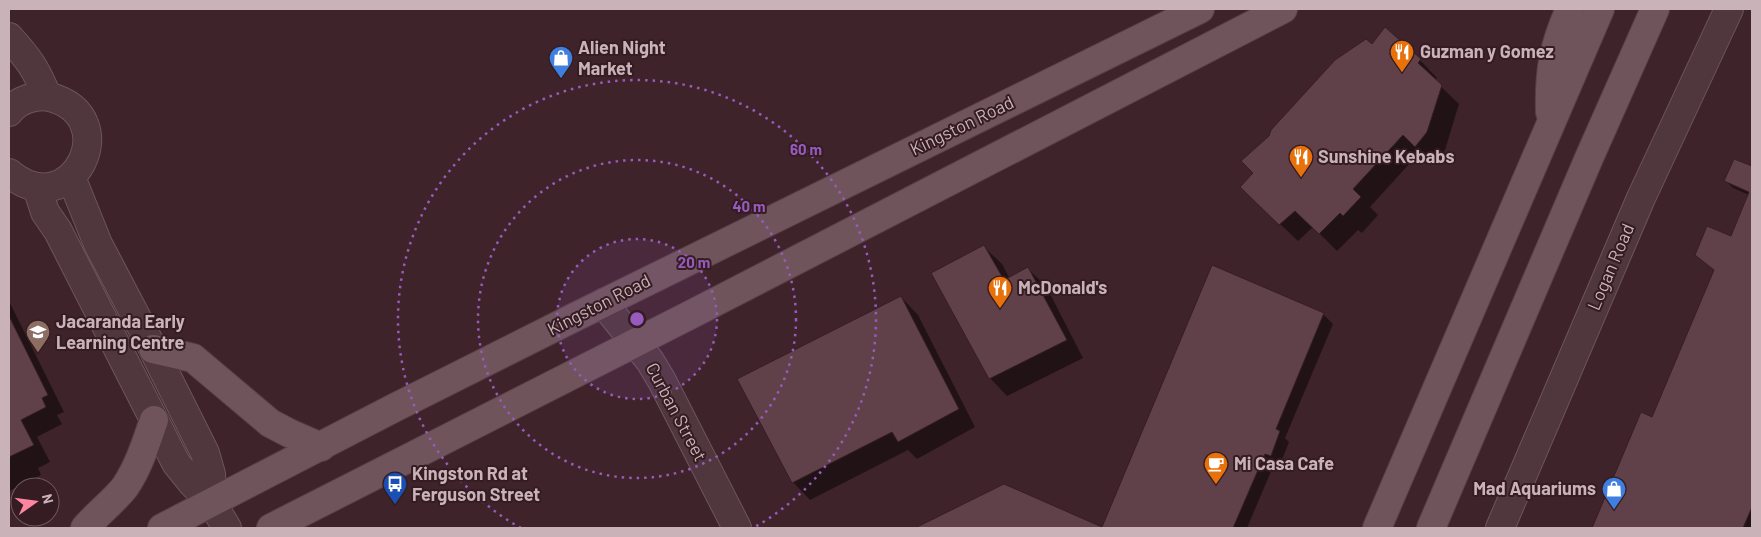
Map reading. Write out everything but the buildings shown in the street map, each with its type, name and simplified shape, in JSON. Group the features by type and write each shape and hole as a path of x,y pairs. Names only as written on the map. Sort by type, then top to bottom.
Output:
{"main road":[{"name":"Kingston Road","path":"162,528 394,408 604,303 1200,9"},
{"path":"271,528 636,343 1283,9"},
{"path":"1550,124 1549,89 1551,64 1558,38 1570,9"},
{"path":"1377,528 1600,9"},
{"path":"1431,528 1589,158 1655,9"},
{"path":"153,349 193,358 270,422 289,433 321,447"},
{"path":"84,528 124,488 132,476 143,455 154,420"}],"street":[{"name":"Logan Road","path":"1500,528 1641,198 1729,9"},
{"path":"9,37 24,53 36,71 46,96"},
{"path":"9,173 26,185 49,187 61,183 72,176 80,167 85,156 87,143 86,130 80,118 72,107 60,100 46,96 34,97 10,105"},
{"path":"72,176 98,244 153,349 208,461 212,503"},
{"path":"37,187 45,212 58,231 176,463 212,503 226,528"},
{"name":"Curban Street","path":"604,303 636,343 662,381 737,528"}],"place":[{"name":"Guzman y Gomez","path":"1402,73"},
{"name":"Alien Night Market","path":"561,79"},
{"name":"Sunshine Kebabs","path":"1301,178"},
{"name":"McDonald's","path":"1000,309"},
{"name":"Jacaranda Early Learning Centre","path":"38,353"},
{"name":"Mi Casa Cafe","path":"1216,485"},
{"name":"Kingston Rd at Ferguson Street","path":"395,505"},
{"name":"Mad Aquariums","path":"1614,510"}]}
